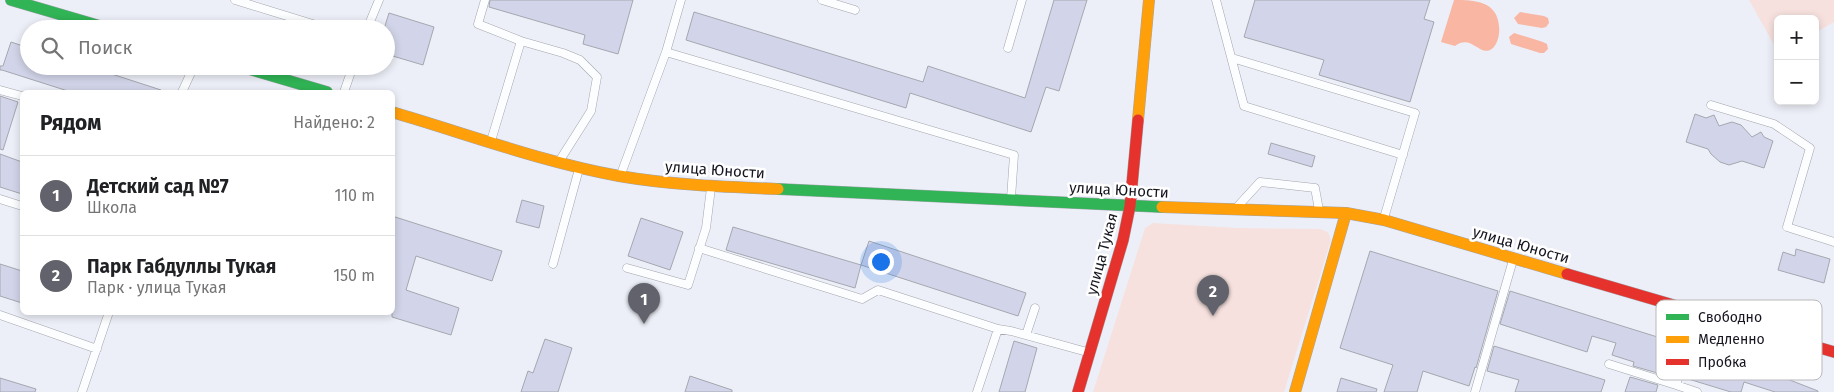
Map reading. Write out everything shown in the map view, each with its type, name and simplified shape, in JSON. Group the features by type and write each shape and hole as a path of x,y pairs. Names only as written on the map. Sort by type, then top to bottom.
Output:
{"street":[{"path":"11,0 79,20"},
{"name":"улица Тукая","path":"1078,392 1123,240 1130,206 1149,0"},
{"path":"270,75 321,90"},
{"name":"улица Юности","path":"395,113 490,143 580,167 620,176 711,186 1130,206 1346,213 1384,220 1656,300"},
{"path":"1295,392 1346,213"}],"lane":[{"path":"235,0 300,20"},
{"path":"370,20 378,0"},
{"path":"485,0 478,24 580,60 597,77 591,111 559,161"},
{"path":"620,176 666,52 681,0"},
{"path":"822,0 855,10"},
{"path":"1008,48 1022,0"},
{"path":"1216,0 1244,106 1402,155"},
{"path":"490,143 522,41"},
{"path":"666,52 1014,155 1010,200"},
{"path":"1232,58 1415,113 1384,220"},
{"path":"183,90 190,75"},
{"path":"345,90 350,75"},
{"path":"0,90 20,95"},
{"path":"1711,105 1774,124 1810,148 1787,227 1834,242"},
{"path":"553,264 580,167"},
{"path":"1235,209 1260,182 1315,188 1320,212"},
{"path":"627,268 688,285 706,228 711,186"},
{"path":"0,199 20,205"},
{"path":"699,248 862,299 878,290 998,329 1089,352"},
{"path":"1475,392 1514,258"},
{"path":"1026,335 1035,308"},
{"path":"0,315 97,349"},
{"path":"82,392 108,315"},
{"path":"977,392 998,329"},
{"path":"1609,364 1656,378"},
{"path":"1663,380 1697,392"},
{"path":"1676,384 1677,380"}],"shaded area":[{"path":"1454,0 1477,2 1484,4 1494,11 1499,32 1493,48 1488,51 1466,42 1455,46 1441,42"},
{"path":"1749,0 1834,0 1834,22 1819,31 1819,15 1774,15 1774,45"},
{"path":"1520,12 1544,16 1548,18 1549,23 1546,27 1542,28 1518,24 1514,18"},
{"path":"1514,33 1543,42 1547,44 1548,49 1544,53 1540,53 1511,44 1509,37"},
{"path":"1153,223 1237,228 1320,229 1328,232 1331,240 1284,392 1093,392 1145,228"}],"building":[{"path":"490,0 633,0 618,54 583,44 585,35 489,7"},
{"path":"1054,0 1087,0 1059,91 1046,87 1031,132 910,93 906,108 686,40 694,12 923,82 928,66 1025,98"},
{"path":"1255,0 1430,0 1424,19 1434,22 1410,102 1319,75 1324,60 1244,37"},
{"path":"389,13 434,27 423,65 395,57 395,20 387,20"},
{"path":"11,42 20,45 20,75 115,75 161,90 65,90 0,70 0,66 3,66"},
{"path":"0,96 18,102 3,150 0,149"},
{"path":"1695,114 1706,118 1714,115 1719,126 1732,122 1741,125 1752,137 1761,132 1764,137 1773,141 1764,168 1742,161 1729,165 1720,162 1708,149 1686,142"},
{"path":"1271,143 1315,156 1312,167 1268,154"},
{"path":"0,154 20,161 20,193 0,187"},
{"path":"522,200 544,206 539,228 516,222"},
{"path":"395,217 502,251 492,281 416,256 406,290 459,308 451,335 392,317 392,315 395,315"},
{"path":"641,218 683,232 670,270 628,256"},
{"path":"733,227 861,265 855,288 726,250"},
{"path":"869,241 1026,293 1018,316 861,265"},
{"path":"1796,249 1830,259 1824,283 1778,270 1783,252 1795,256"},
{"path":"1370,251 1498,291 1469,386 1423,371 1417,392 1384,392 1393,365 1340,348"},
{"path":"0,264 20,270 20,302 0,296"},
{"path":"1510,291 1656,337 1656,373 1633,366 1634,362 1612,355 1616,343 1592,336 1587,352 1500,324"},
{"path":"545,339 572,348 558,392 521,392 528,371 533,373"},
{"path":"1014,341 1037,348 1025,392 999,392"},
{"path":"1494,346 1605,380 1601,392 1515,392 1519,380 1487,371"},
{"path":"690,376 732,390 732,392 685,392"},
{"path":"1630,377 1658,385 1656,392 1625,392"},
{"path":"0,378 36,389 35,392 0,392"},
{"path":"1341,378 1377,389 1376,392 1337,392"},
{"path":"1692,380 1790,380 1818,391 1775,392 1744,382 1741,392 1731,392"}],"traffic: fast":[{"path":"11,0 79,20"},
{"path":"269,75 320,90"},
{"path":"778,189 1162,207"}],"traffic: slow":[{"path":"1138,120 1149,0"},
{"path":"395,113 533,155 619,176 678,184 778,189"},
{"path":"1162,207 1346,213 1384,220 1567,274"},
{"path":"1295,392 1346,213"}],"traffic: jam":[{"path":"1078,392 1123,240 1130,206 1138,120"},
{"path":"1567,274 1656,300"},
{"path":"1822,348 1834,352"}],"place":[{"name":"Парк Габдуллы Тукая","path":"1213,316"},
{"name":"Детский сад №7","path":"644,324"}]}
